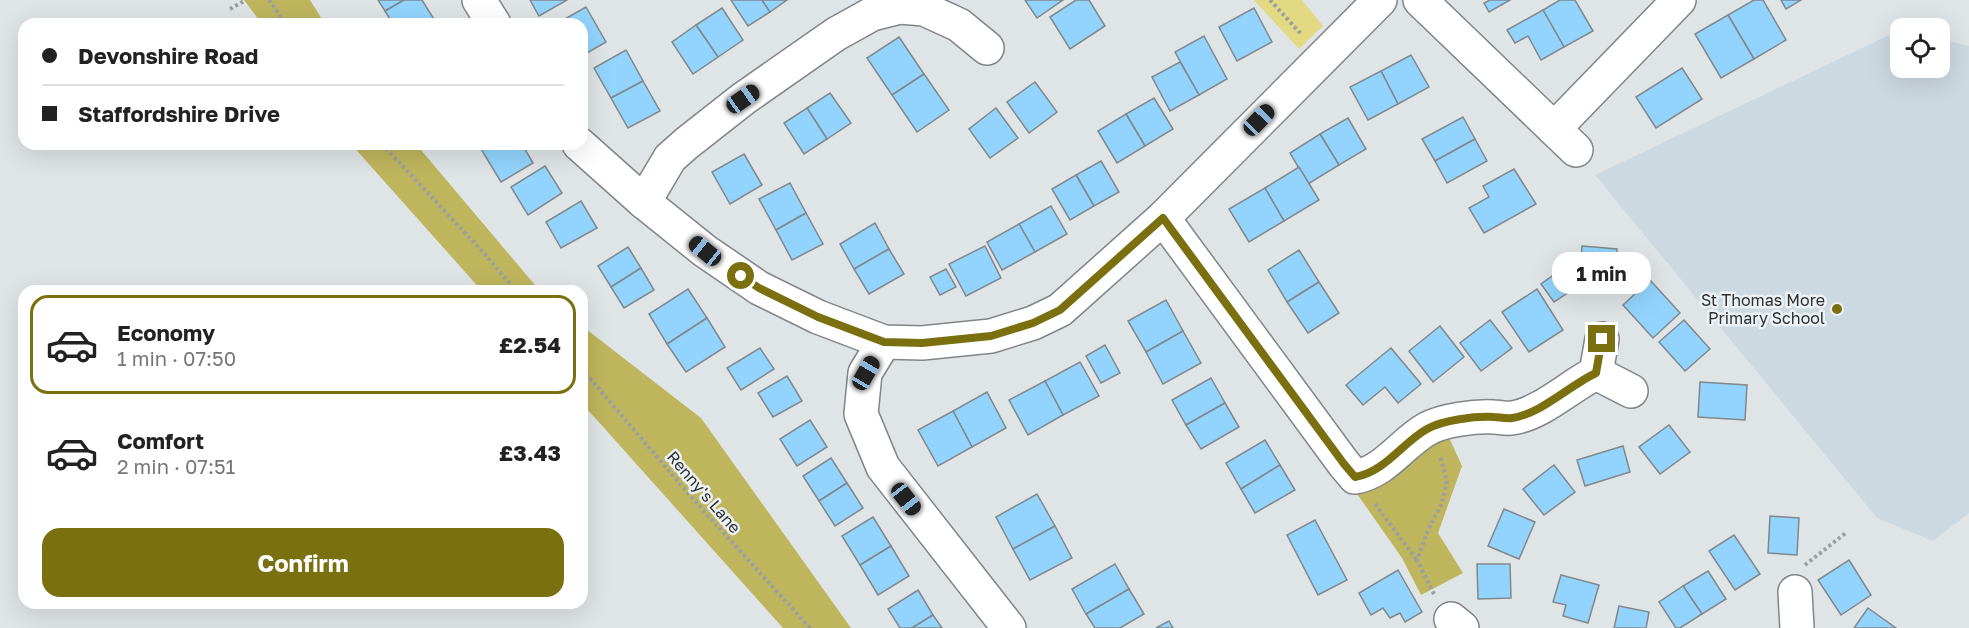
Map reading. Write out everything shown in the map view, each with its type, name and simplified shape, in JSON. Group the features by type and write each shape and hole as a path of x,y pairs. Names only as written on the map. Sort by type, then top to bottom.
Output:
{"street":[{"path":"479,0 490,18"},
{"path":"586,150 644,202 705,251 759,288 818,317 884,342 922,343 991,336 1033,323 1060,310 1163,218 1380,0"},
{"path":"1420,0 1565,139 1679,0"},
{"path":"644,202 670,158 687,142 817,47 872,14 900,7 924,9 959,25 987,49"},
{"path":"1163,218 1355,477 1367,475 1428,428 1470,417 1512,418 1563,394 1581,380 1596,373"},
{"path":"1596,373 1602,339"},
{"path":"884,342 866,373 861,414 883,467 1009,628"},
{"path":"1596,373 1631,391"},
{"path":"1795,592 1797,628"}],"path":[{"path":"230,9 246,0"},
{"path":"269,0 282,18"},
{"path":"1270,0 1323,56"},
{"path":"388,150 511,285"},
{"name":"Renny's Lane","path":"588,376 693,499 810,628"},
{"path":"1417,560 1428,530 1442,503 1447,481 1441,457 1428,428"},
{"path":"1355,477 1417,560 1428,584 1456,624"},
{"path":"1795,592 1797,572 1847,532"}],"shaded area":[{"path":"244,0 310,0 321,18 258,18"},
{"path":"1254,0 1302,0 1323,26 1299,49"},
{"name":"St Thomas More Primary School","path":"1890,35 1890,78 1950,78 1950,41 1969,46 1969,513 1933,541 1877,518 1595,175"},
{"path":"356,150 421,150 535,285 477,285"},
{"path":"588,331 701,418 851,628 783,628 588,410"},
{"path":"1446,431 1462,466 1438,533 1463,573 1421,595 1402,558 1353,488"}],"building":[{"path":"378,0 404,0 385,11"},
{"path":"404,0 422,0 433,18 389,18 385,11"},
{"path":"530,0 567,0 539,16"},
{"path":"731,0 762,0 770,12 748,26"},
{"path":"762,0 787,0 770,12"},
{"path":"1025,0 1063,0 1037,18"},
{"path":"1076,0 1089,0 1105,26 1070,49 1050,17"},
{"path":"1490,0 1510,0 1489,12 1484,3"},
{"path":"1560,0 1575,0 1593,31 1564,47 1543,10"},
{"path":"1754,0 1763,0 1786,40 1754,59 1728,15"},
{"path":"1781,0 1801,0 1786,9"},
{"path":"586,7 606,42 588,52 588,18 567,18"},
{"path":"722,8 743,40 718,57 696,25"},
{"path":"1254,8 1272,42 1237,61 1219,27"},
{"path":"1543,10 1564,47 1541,60 1528,36 1515,43 1507,30"},
{"path":"1728,15 1754,59 1721,78 1695,34"},
{"path":"696,25 718,57 693,74 672,42"},
{"path":"1204,36 1227,79 1199,95 1175,52"},
{"path":"899,37 924,74 892,95 867,58"},
{"path":"626,50 643,81 611,98 594,68"},
{"path":"1411,55 1429,87 1398,104 1381,71"},
{"path":"1180,62 1199,95 1170,111 1152,77"},
{"path":"1682,68 1702,99 1656,128 1636,97"},
{"path":"1381,71 1398,104 1368,120 1350,87"},
{"path":"924,74 949,110 917,132 892,95"},
{"path":"643,81 660,111 628,128 611,98"},
{"path":"1035,82 1057,112 1029,133 1007,102"},
{"path":"830,93 851,123 827,139 807,108"},
{"path":"1154,98 1173,129 1145,146 1126,114"},
{"path":"807,108 827,139 804,154 784,123"},
{"path":"996,108 1018,138 990,158 969,129"},
{"path":"1126,114 1145,146 1117,163 1098,131"},
{"path":"1463,117 1475,139 1435,161 1422,139"},
{"path":"1348,118 1366,149 1339,165 1320,134"},
{"path":"1320,134 1339,165 1308,184 1290,153"},
{"path":"1475,139 1487,161 1447,183 1435,161"},
{"path":"482,150 525,150 533,163 501,182"},
{"path":"744,154 762,185 730,204 712,172"},
{"path":"1101,161 1119,192 1094,206 1076,175"},
{"path":"545,166 562,193 528,215 511,187"},
{"path":"1299,167 1319,200 1284,221 1265,188"},
{"path":"1514,169 1536,204 1484,233 1469,208 1489,197 1483,186"},
{"path":"1076,175 1094,206 1070,220 1052,189"},
{"path":"790,183 806,213 776,230 759,199"},
{"path":"1265,188 1284,221 1249,242 1229,209"},
{"path":"581,201 597,228 561,248 546,222"},
{"path":"1051,206 1067,234 1035,252 1019,224"},
{"path":"806,213 823,244 792,260 776,230"},
{"path":"875,223 889,249 854,269 840,244"},
{"path":"1019,224 1035,252 1002,270 987,242"},
{"path":"985,246 1001,278 966,296 949,264"},
{"path":"1582,246 1617,249 1613,287 1579,283"},
{"path":"628,247 641,268 611,287 598,266"},
{"path":"889,249 904,274 869,294 854,269"},
{"path":"1299,250 1319,282 1287,302 1268,270"},
{"path":"641,268 654,290 624,308 611,287"},
{"path":"946,269 956,287 940,295 930,277"},
{"path":"1559,271 1572,290 1554,302 1541,284"},
{"path":"1650,280 1680,313 1653,338 1623,305"},
{"path":"1319,282 1339,313 1308,333 1287,302"},
{"path":"688,289 707,318 667,344 649,314"},
{"path":"1537,289 1563,330 1529,352 1502,312"},
{"path":"1166,300 1183,331 1146,352 1128,321"},
{"path":"707,318 725,347 686,372 667,344"},
{"path":"1490,320 1512,348 1481,371 1460,343"},
{"path":"1684,320 1710,349 1685,371 1659,342"},
{"path":"1440,326 1464,357 1433,382 1409,351"},
{"path":"1183,331 1201,363 1163,384 1146,352"},
{"path":"1105,345 1120,373 1101,383 1086,356"},
{"path":"760,348 774,369 741,390 727,368"},
{"path":"1391,348 1421,384 1398,403 1385,387 1363,405 1346,385"},
{"path":"1080,362 1099,396 1063,415 1045,381"},
{"path":"787,376 802,401 773,417 758,393"},
{"path":"1211,378 1225,403 1186,425 1172,400"},
{"path":"1045,381 1063,415 1028,435 1009,400"},
{"path":"1700,382 1747,385 1745,420 1698,417"},
{"path":"987,392 1006,428 972,447 953,411"},
{"path":"1225,403 1239,427 1201,449 1186,425"},
{"path":"953,411 972,447 938,466 918,430"},
{"path":"810,420 827,447 797,466 780,439"},
{"path":"1669,425 1690,452 1660,474 1639,447"},
{"path":"1265,440 1280,465 1241,489 1226,463"},
{"path":"1623,446 1630,472 1585,486 1577,460"},
{"path":"831,458 847,483 819,501 803,476"},
{"path":"1280,465 1295,490 1255,513 1241,489"},
{"path":"1554,465 1575,492 1544,515 1523,489"},
{"path":"847,483 863,508 835,526 819,501"},
{"path":"1037,494 1055,526 1013,549 996,517"},
{"path":"1504,509 1535,522 1519,559 1488,546"},
{"path":"1770,516 1799,518 1797,555 1768,553"},
{"path":"873,517 891,546 860,565 842,536"},
{"path":"1315,520 1347,580 1318,595 1287,535"},
{"path":"1055,526 1072,558 1030,580 1013,549"},
{"path":"1734,535 1760,574 1735,590 1709,551"},
{"path":"891,546 909,576 878,595 860,565"},
{"path":"1849,560 1871,595 1841,615 1818,580"},
{"path":"1115,564 1129,589 1086,614 1072,589"},
{"path":"1477,564 1510,564 1511,598 1478,599"},
{"path":"1398,570 1422,612 1405,622 1400,613 1390,618 1383,608 1371,615 1359,593"},
{"path":"1708,571 1726,599 1702,614 1683,586"},
{"path":"1561,575 1599,585 1588,623 1563,616 1566,605 1553,602"},
{"path":"1683,586 1702,614 1680,628 1676,628 1659,602"},
{"path":"1129,589 1144,614 1120,628 1095,628 1086,614"},
{"path":"918,590 933,615 912,628 900,628 888,609"},
{"path":"1619,606 1649,612 1646,628 1614,628"},
{"path":"1868,608 1896,628 1854,628"},
{"path":"933,615 942,628 912,628"},
{"path":"1169,621 1173,628 1156,628"}],"place":[{"name":"St Thomas More Primary School","path":"1837,309"}],"route":[{"path":"741,276 759,288 818,317 884,342 922,343 991,336 1033,323 1060,310 1163,218 1355,477 1367,475 1380,467 1428,428 1470,417 1512,418 1563,394 1581,380 1596,373 1602,339"}]}
